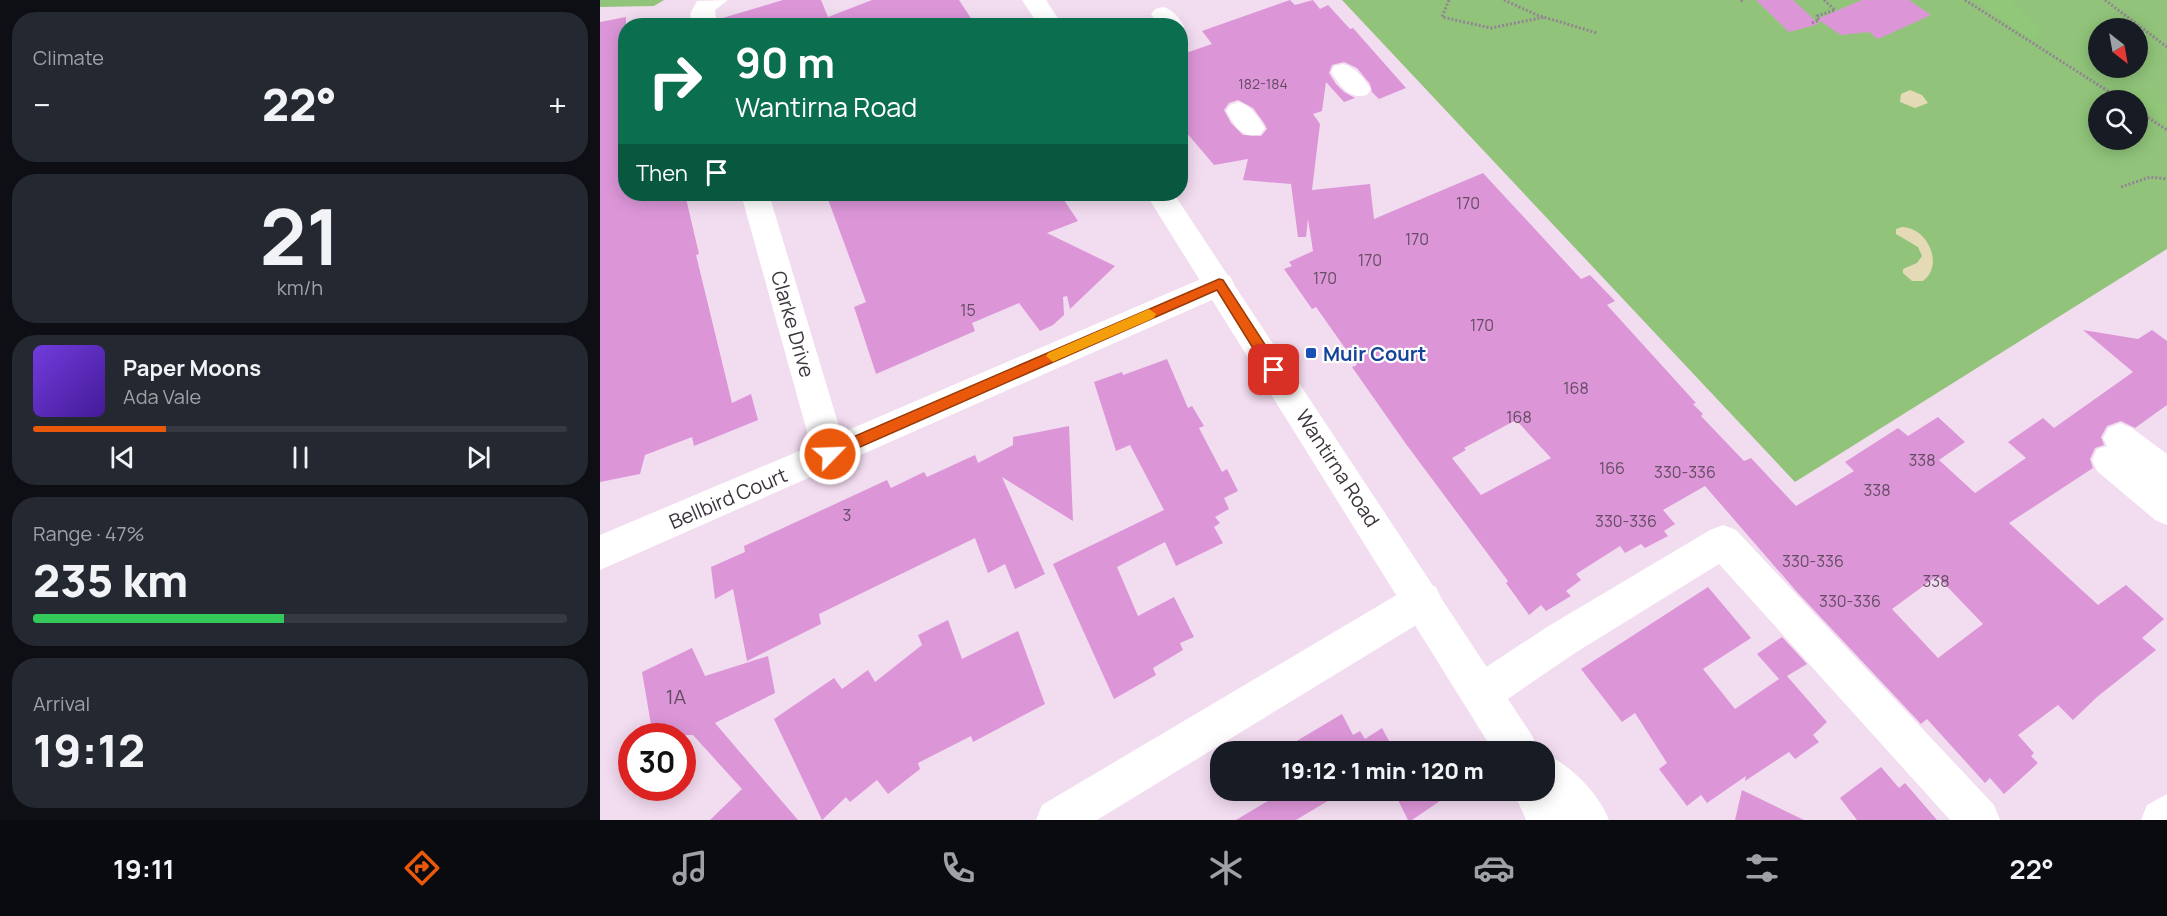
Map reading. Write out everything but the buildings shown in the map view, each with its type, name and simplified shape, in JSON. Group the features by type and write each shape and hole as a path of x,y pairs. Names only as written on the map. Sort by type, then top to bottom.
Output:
{"street":[{"path":"1034,0 1046,18"},
{"name":"Clarke Drive","path":"756,201 830,454"},
{"name":"Wantirna Road","path":"1165,201 1513,741"},
{"name":"Bellbird Court","path":"600,553 1219,284"},
{"path":"2165,469 2115,449 2167,509"},
{"path":"1482,693 1561,640 1723,542 1979,820"},
{"path":"1057,820 1423,600"},
{"path":"1555,785 1588,820"},
{"path":"1539,801 1548,820"},
{"path":"2162,820 2167,815"}],"path":[{"path":"1449,0 1442,17 1483,27 1506,26 1545,17"},
{"path":"1504,0 1545,17 1596,33"},
{"path":"1812,22 1819,20 1817,16 1835,10 1824,0"},
{"path":"1965,0 2106,90"},
{"path":"2105,0 2167,47"},
{"path":"2148,118 2167,130"},
{"path":"2121,187 2150,177 2167,179"}],"green space":[{"path":"600,0 664,0 654,6 600,7"},
{"path":"1342,0 2167,0 2167,249 1795,482"},
{"path":"1975,0 2011,0 2042,31 2034,38 2037,43"},
{"path":"2117,78 2124,78 2142,90 2113,90 2104,84 2105,80 2113,81"},
{"path":"2148,94 2167,107 2167,126 2148,113"}],"sand":[{"path":"1910,90 1922,95 1928,103 1915,108 1900,102 1901,94"},
{"path":"1902,227 1919,233 1930,248 1933,266 1923,281 1912,281 1903,273 1903,269 1917,263 1922,256 1918,247 1896,234 1896,229"}],"slow traffic":[{"path":"1053,356 1149,314"}],"place":[{"name":"Muir Court","path":"1311,353"}],"route":[{"path":"830,454 1219,284 1274,370"}]}
